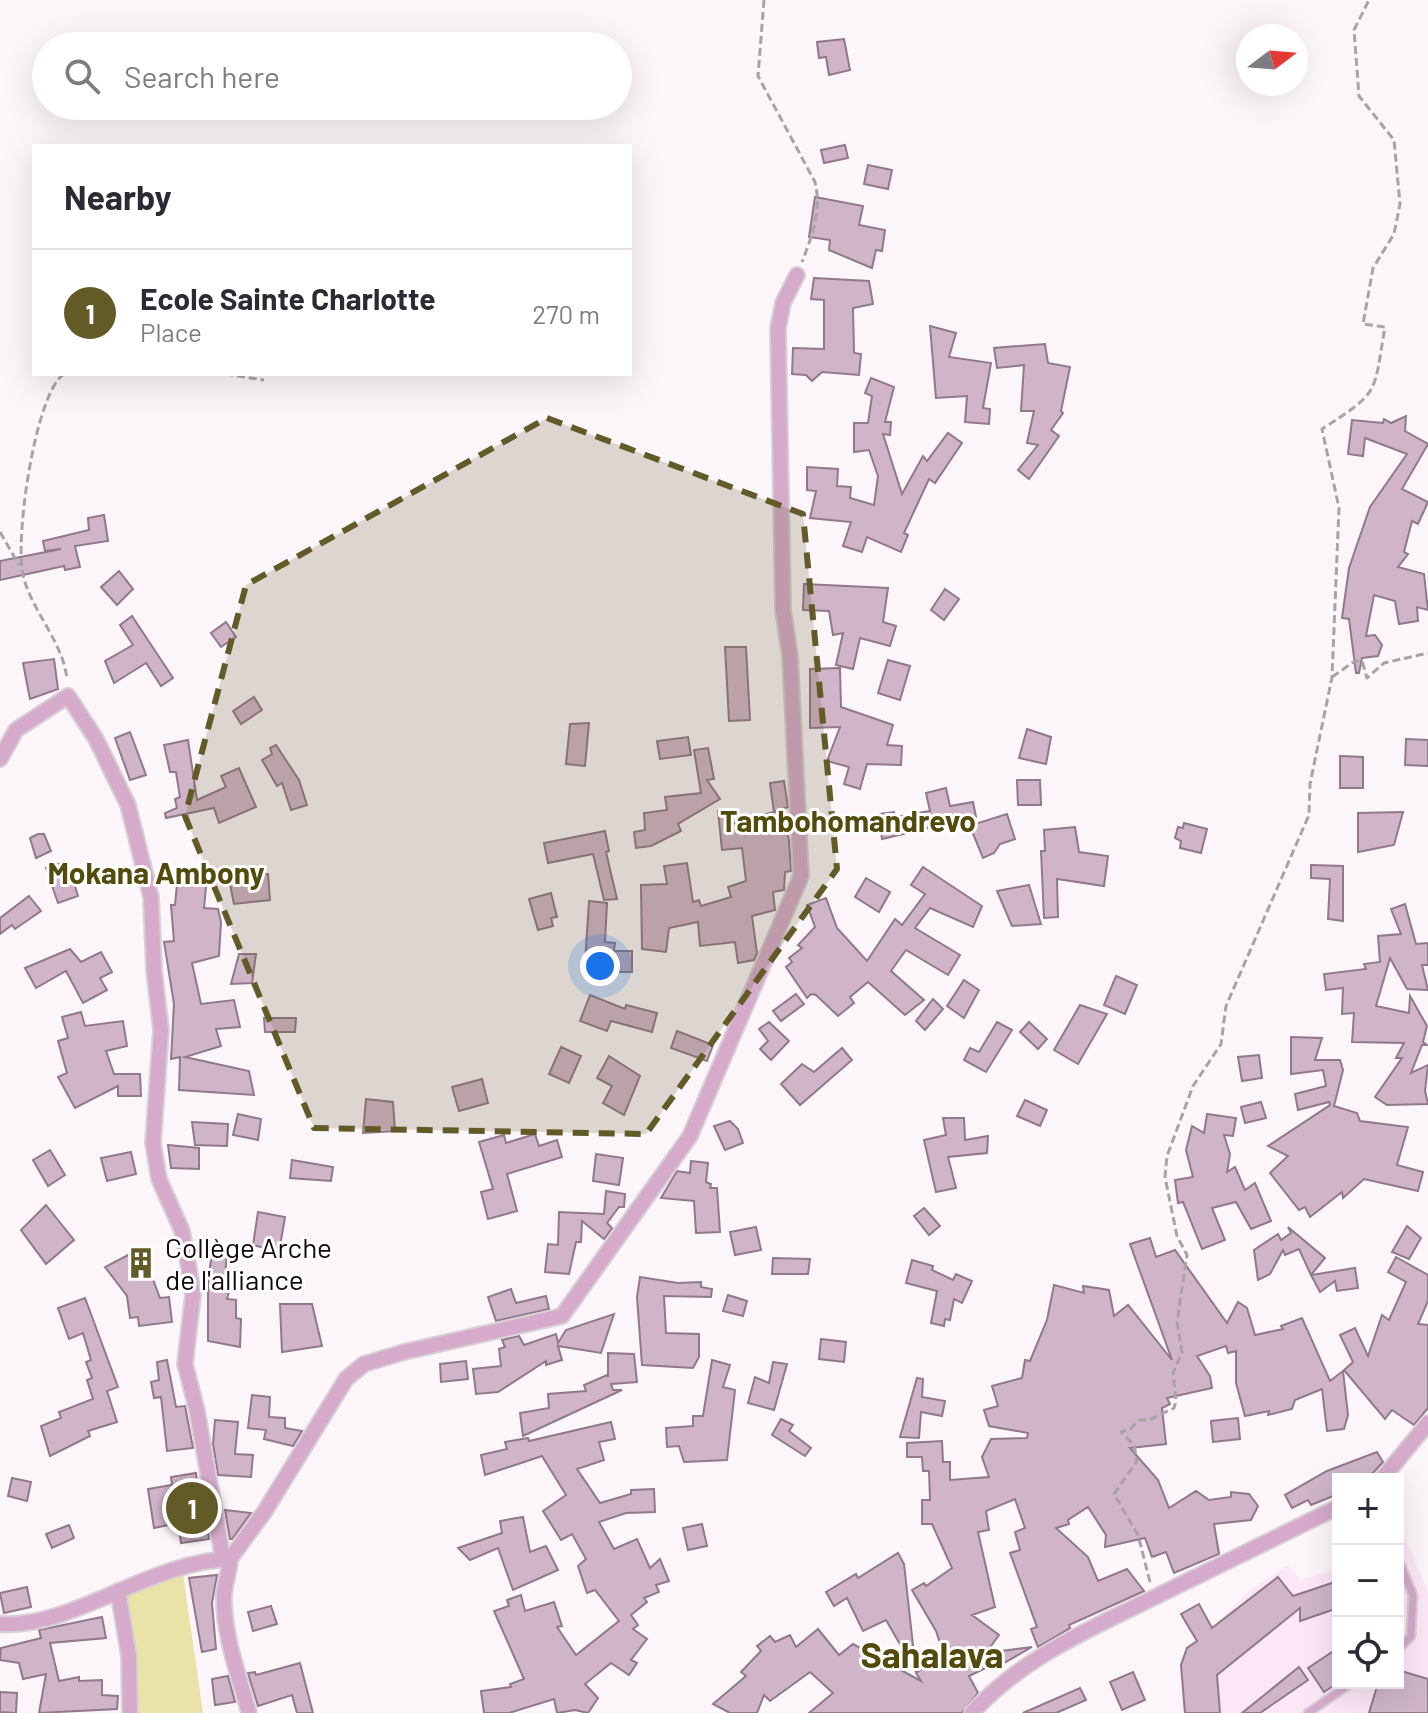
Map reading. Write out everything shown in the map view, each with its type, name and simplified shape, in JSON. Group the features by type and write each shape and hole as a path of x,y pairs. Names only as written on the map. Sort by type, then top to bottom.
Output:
{"street":[{"path":"0,1624 43,1619 180,1565 226,1559 265,1511 346,1379 364,1364 377,1360 562,1316 690,1136 801,876 790,656 783,610 778,328 783,303 797,275"},
{"path":"0,759 16,730 68,696 96,739 128,805 151,897 154,970 161,1030 153,1143 159,1179 182,1231 188,1263 193,1295 185,1364 230,1575 223,1594 231,1649 249,1713"},
{"path":"1387,1473 1428,1423"},
{"path":"972,1713 987,1696 1029,1663 1332,1510"},
{"path":"118,1591 129,1656 130,1713"}],"lane":[{"path":"1404,1573 1413,1595 1411,1636 1404,1643"},
{"path":"1308,1713 1342,1689"}],"path":[{"path":"764,0 758,76 815,182 819,198 813,234 797,275"},
{"path":"1155,1597 1138,1535 1114,1494 1137,1461 1134,1445 1121,1432 1130,1429 1139,1420 1149,1420 1174,1408 1176,1401 1173,1373 1181,1358 1177,1322 1187,1255 1177,1236 1165,1177 1167,1156 1193,1086 1221,1044 1226,1006 1309,815 1310,784 1332,677 1339,508 1322,429 1365,402 1374,390 1385,327 1363,324 1373,268 1394,234 1400,204 1394,140 1359,96 1354,30 1369,0"},
{"path":"21,568 25,490 32,456 51,385 62,376"},
{"path":"238,376 264,380"},
{"path":"0,532 21,568 29,593 61,656 68,696"},
{"path":"1332,677 1355,661 1362,661 1367,678 1384,663 1428,653"}],"highlighted area":[{"path":"547,418 803,514 837,869 646,1134 314,1128 185,816 246,585"}],"shaded area":[{"path":"1404,1534 1428,1592 1428,1713 1182,1713 1181,1658 1248,1592 1288,1565 1301,1580 1332,1570 1332,1689 1404,1689"},
{"path":"182,1567 203,1713 133,1713 121,1593"}],"building":[{"path":"844,39 850,70 829,75 826,57 819,58 817,42"},
{"path":"845,145 848,158 824,163 821,150"},
{"path":"868,165 892,170 888,189 864,184"},
{"path":"815,197 863,206 859,225 885,230 882,251 876,250 872,268 829,250 830,240 809,237"},
{"path":"814,278 869,281 873,304 853,308 854,353 861,354 859,375 822,372 812,381 806,375 792,374 793,348 824,349 824,300 811,299"},
{"path":"930,326 956,333 949,357 991,363 983,408 990,409 989,424 965,422 967,396 936,398"},
{"path":"1045,344 1048,363 1070,367 1063,413 1051,430 1059,436 1029,479 1018,470 1038,445 1027,443 1034,411 1021,411 1024,365 997,368 994,348"},
{"path":"871,378 894,387 885,422 891,422 890,435 883,434 902,494 923,456 927,461 948,433 962,443 935,483 929,479 904,533 908,535 901,552 867,537 862,552 843,546 851,522 810,518 816,491 807,490 807,467 838,469 837,486 851,487 850,498 874,505 878,476 869,450 854,452 854,423 868,423 872,396 865,393"},
{"path":"1406,416 1405,431 1428,444 1402,489 1428,502 1418,524 1412,521 1404,552 1408,554 1398,567 1424,574 1428,610 1417,607 1418,621 1399,624 1395,601 1374,595 1366,636 1375,635 1382,645 1378,656 1362,658 1359,673 1356,673 1349,619 1342,618 1349,568 1370,507 1407,454 1365,438 1363,456 1348,454 1352,420 1383,423 1384,419 1391,423"},
{"path":"104,515 108,541 75,546 80,567 65,570 64,566 0,580 0,561 61,549 45,551 43,541 89,530 88,518"},
{"path":"119,571 133,589 117,605 101,587"},
{"path":"804,584 888,588 883,622 896,626 890,646 860,638 853,669 836,665 843,633 833,635 829,611 803,610"},
{"path":"945,589 959,599 944,620 931,610"},
{"path":"132,616 173,678 161,686 146,663 114,683 105,661 133,645 120,625"},
{"path":"226,622 236,637 221,647 211,633"},
{"path":"725,647 746,647 750,720 729,721"},
{"path":"54,659 58,689 30,699 23,663"},
{"path":"888,660 910,666 900,700 878,693"},
{"path":"840,668 841,707 893,725 887,745 902,746 901,765 867,764 860,789 844,784 849,767 827,761 840,727 810,728 810,669"},
{"path":"254,697 262,710 241,724 233,711"},
{"path":"589,723 585,766 566,764 570,724"},
{"path":"1027,729 1051,737 1046,764 1019,758"},
{"path":"130,732 146,775 130,780 115,738"},
{"path":"688,737 691,755 660,759 657,741"},
{"path":"1406,739 1428,740 1428,766 1405,765"},
{"path":"188,740 197,800 226,787 221,776 239,768 256,807 219,823 214,808 166,818 165,813 177,808 175,799 180,797 176,772 170,772 164,745"},
{"path":"276,745 299,780 307,805 291,810 282,783 277,786 262,760 272,754 270,748"},
{"path":"708,748 714,779 707,780 720,799 678,824 681,831 651,846 636,848 634,832 645,830 644,813 667,810 665,797 701,793 694,750"},
{"path":"1340,756 1363,757 1363,788 1340,788"},
{"path":"1017,780 1040,780 1041,805 1018,805"},
{"path":"784,781 788,807 774,812 770,783"},
{"path":"946,788 950,806 973,802 976,817 882,839 879,814 894,812 895,817 930,811 926,793"},
{"path":"731,810 732,823 780,811 789,840 791,871 785,872 784,890 773,892 775,910 752,916 757,953 754,960 738,963 735,942 700,946 698,922 669,928 666,952 642,949 641,885 667,884 664,866 687,863 693,902 699,900 701,906 731,897 728,887 746,881 742,848 722,850 718,811"},
{"path":"1403,812 1394,845 1358,852 1358,813"},
{"path":"1007,814 1015,839 1000,844 994,853 983,858 971,829 975,824"},
{"path":"1184,823 1207,829 1201,853 1180,848 1181,841 1175,838 1178,827 1183,828"},
{"path":"1075,827 1079,852 1108,856 1104,886 1057,879 1058,917 1044,918 1041,851 1045,851 1044,830"},
{"path":"605,831 609,851 606,852 617,899 604,900 593,854 548,863 544,843"},
{"path":"44,834 51,851 36,858 30,838"},
{"path":"67,861 78,896 58,903 46,868"},
{"path":"1311,865 1343,866 1343,921 1328,919 1330,879 1311,878"},
{"path":"923,867 982,906 973,927 930,908 915,928 960,955 948,975 906,950 891,971 924,1000 905,1015 868,982 850,997 854,1003 838,1016 816,995 811,994 807,998 786,967 792,962 789,958 802,948 798,945 815,927 807,905 826,898 837,928 867,961 895,919 902,925 925,894 911,885"},
{"path":"178,873 207,876 204,908 218,909 221,922 219,956 192,963 201,1004 234,1000 240,1027 216,1029 221,1046 185,1057 249,1071 254,1095 179,1090 180,1057 171,1059 174,1004 164,942 174,941 171,905 175,905"},
{"path":"268,874 270,900 234,904 228,875"},
{"path":"866,878 890,892 879,912 855,897"},
{"path":"1029,885 1041,924 1012,926 997,891"},
{"path":"551,893 557,917 551,918 553,926 538,930 529,899"},
{"path":"29,896 41,911 15,929 12,925 0,934 0,918"},
{"path":"589,901 607,903 605,942 615,943 614,951 632,951 632,972 617,972 617,966 585,963"},
{"path":"1405,904 1416,944 1428,943 1428,965 1422,965 1428,990 1407,989 1390,958 1376,1006 1409,1013 1410,996 1427,1026 1423,1042 1427,1045 1422,1045 1411,1073 1428,1065 1425,1091 1428,1104 1387,1105 1375,1097 1402,1058 1396,1058 1404,1043 1352,1042 1354,1013 1342,1014 1343,988 1326,990 1324,974 1366,969 1364,964 1380,962 1378,936 1401,934 1391,909"},
{"path":"70,949 81,962 101,952 112,972 100,978 107,990 83,1003 66,971 36,988 25,968"},
{"path":"239,954 256,954 252,983 231,984"},
{"path":"1116,976 1137,985 1125,1014 1104,1005"},
{"path":"964,980 979,990 964,1018 947,1006"},
{"path":"796,994 804,1004 781,1021 773,1011"},
{"path":"590,995 625,1009 626,1005 657,1013 652,1032 611,1021 607,1031 580,1021"},
{"path":"933,999 943,1009 925,1030 916,1021"},
{"path":"1080,1005 1107,1014 1078,1064 1054,1050"},
{"path":"81,1012 85,1026 123,1021 127,1046 106,1051 114,1074 140,1074 141,1096 118,1096 118,1086 75,1108 58,1077 67,1073 58,1041 68,1038 62,1017"},
{"path":"264,1018 296,1018 295,1032 265,1032"},
{"path":"769,1022 789,1041 771,1060 760,1049 768,1041 759,1029"},
{"path":"997,1022 1012,1030 986,1072 964,1060 970,1048 979,1052"},
{"path":"1029,1022 1047,1039 1038,1049 1020,1032"},
{"path":"677,1031 713,1045 707,1061 671,1048"},
{"path":"1291,1037 1322,1038 1315,1060 1340,1060 1343,1070 1334,1106 1357,1113 1360,1121 1408,1127 1397,1165 1423,1172 1418,1191 1364,1179 1343,1198 1342,1192 1310,1217 1305,1207 1299,1210 1270,1173 1288,1156 1268,1146 1330,1105 1329,1102 1298,1110 1295,1094 1326,1086 1323,1070 1291,1074"},
{"path":"561,1047 581,1056 569,1083 549,1074"},
{"path":"842,1048 852,1060 800,1105 781,1084 802,1064 814,1072"},
{"path":"1259,1055 1262,1078 1242,1081 1238,1057"},
{"path":"609,1056 640,1076 624,1115 603,1103 612,1086 597,1078"},
{"path":"482,1079 488,1103 459,1111 452,1087"},
{"path":"366,1099 393,1102 395,1131 363,1133"},
{"path":"1025,1100 1047,1110 1040,1126 1017,1116"},
{"path":"1261,1102 1266,1118 1245,1123 1241,1107"},
{"path":"238,1114 261,1119 258,1140 233,1135"},
{"path":"1207,1114 1236,1118 1233,1136 1224,1135 1230,1154 1227,1172 1235,1167 1245,1190 1255,1183 1271,1221 1251,1229 1236,1202 1212,1208 1225,1240 1202,1249 1183,1202 1178,1203 1175,1180 1193,1177 1186,1150 1192,1126 1204,1133"},
{"path":"943,1118 964,1118 965,1140 988,1136 987,1153 948,1157 956,1188 936,1192 924,1140 946,1135"},
{"path":"730,1121 738,1129 743,1143 725,1150 714,1126"},
{"path":"192,1122 228,1124 227,1146 195,1145"},
{"path":"535,1134 539,1146 557,1140 562,1157 507,1174 517,1211 488,1219 481,1192 493,1189 479,1142 504,1135 506,1143"},
{"path":"168,1145 199,1148 199,1169 171,1168"},
{"path":"50,1150 65,1175 48,1186 33,1160"},
{"path":"131,1152 136,1174 107,1181 101,1158"},
{"path":"596,1154 623,1158 619,1185 593,1181"},
{"path":"292,1160 333,1167 331,1181 290,1178"},
{"path":"691,1161 708,1163 706,1182 711,1184 710,1188 717,1188 720,1232 696,1233 694,1201 661,1198 677,1171 690,1173"},
{"path":"606,1191 625,1194 624,1207 619,1207 607,1223 612,1228 604,1239 582,1221 581,1242 576,1242 569,1274 545,1272 548,1244 558,1245 559,1212 604,1214"},
{"path":"46,1205 74,1240 46,1264 21,1230"},
{"path":"924,1208 940,1226 929,1235 914,1216"},
{"path":"258,1212 285,1217 279,1252 253,1245"},
{"path":"1407,1226 1421,1238 1409,1259 1392,1252"},
{"path":"756,1227 761,1250 735,1255 730,1232"},
{"path":"1288,1227 1325,1258 1311,1275 1299,1249 1285,1255 1283,1250 1270,1274 1258,1280 1254,1250 1278,1234 1281,1240 1291,1233"},
{"path":"1150,1238 1156,1257 1175,1250 1227,1323 1238,1302 1247,1308 1255,1335 1283,1329 1281,1326 1302,1318 1330,1381 1343,1371 1348,1415 1344,1429 1327,1431 1322,1389 1295,1400 1292,1409 1245,1416 1236,1383 1236,1351 1228,1353 1226,1346 1197,1356 1210,1376 1212,1388 1167,1398 1170,1404 1162,1408 1166,1444 1130,1448 1158,1480 1169,1508 1196,1491 1209,1500 1231,1497 1231,1492 1249,1494 1258,1506 1251,1520 1214,1524 1219,1554 1174,1573 1166,1552 1152,1557 1145,1538 1105,1547 1106,1535 1088,1507 1068,1520 1069,1524 1056,1528 1088,1557 1098,1581 1127,1569 1144,1591 1069,1625 1070,1628 1038,1647 1031,1629 1037,1627 1010,1553 1020,1550 1015,1532 1025,1528 1015,1499 986,1511 989,1530 978,1532 995,1607 972,1615 999,1635 986,1653 1032,1647 997,1667 996,1663 969,1676 978,1693 962,1713 809,1713 833,1693 810,1672 770,1701 764,1695 757,1713 730,1713 713,1704 746,1676 741,1672 761,1651 757,1646 770,1636 775,1642 790,1635 796,1647 818,1629 839,1655 853,1644 921,1681 916,1673 943,1652 936,1631 912,1590 924,1583 926,1586 952,1568 932,1524 922,1524 922,1500 930,1500 929,1471 923,1471 922,1457 907,1457 907,1443 942,1441 943,1462 950,1462 950,1480 989,1477 982,1457 991,1439 1027,1438 1028,1433 989,1426 984,1410 998,1406 992,1386 1022,1378 1025,1360 1030,1361 1047,1320 1054,1285 1084,1293 1083,1286 1109,1290 1114,1316 1128,1305 1172,1360 1130,1244"},
{"path":"143,1253 160,1298 169,1297 172,1322 139,1326 138,1317 130,1318 127,1296 105,1267 130,1254 131,1257"},
{"path":"212,1254 227,1255 224,1284 231,1285 227,1299 236,1300 236,1318 241,1319 240,1347 208,1341 208,1279"},
{"path":"1396,1257 1428,1275 1428,1301 1418,1324 1428,1325 1428,1408 1414,1425 1392,1410 1385,1419 1344,1370 1353,1362 1340,1335 1355,1328 1368,1356 1382,1315 1389,1320 1406,1282 1388,1272"},
{"path":"773,1258 810,1259 808,1274 772,1274"},
{"path":"912,1260 933,1266 932,1270 953,1280 956,1274 972,1281 962,1303 954,1299 950,1320 945,1319 944,1326 931,1323 937,1291 906,1283"},
{"path":"1355,1268 1358,1288 1337,1291 1335,1281 1320,1292 1311,1275"},
{"path":"640,1277 678,1283 701,1282 701,1287 712,1289 711,1297 664,1296 666,1333 699,1334 699,1357 693,1368 642,1365 637,1297"},
{"path":"511,1289 516,1303 546,1296 549,1309 496,1321 488,1297"},
{"path":"728,1295 747,1301 743,1316 723,1311"},
{"path":"85,1298 118,1387 107,1391 117,1422 88,1431 90,1436 50,1456 41,1426 61,1418 59,1412 93,1399 87,1380 92,1378 86,1362 91,1360 83,1333 69,1339 58,1308"},
{"path":"280,1304 312,1304 322,1346 282,1352"},
{"path":"614,1314 601,1353 558,1346 562,1360 546,1365 546,1361 498,1392 476,1394 473,1369 501,1366 499,1349 505,1347 502,1340 519,1336 524,1345 556,1334 558,1343 566,1330"},
{"path":"821,1339 846,1342 844,1362 819,1359"},
{"path":"608,1353 634,1354 637,1382 611,1384 613,1390 622,1390 523,1436 520,1413 549,1408 548,1394 586,1391 584,1385 608,1377"},
{"path":"167,1360 176,1407 185,1406 193,1448 167,1451 161,1397 154,1398 151,1382 159,1380 157,1362"},
{"path":"712,1360 730,1365 723,1387 735,1390 727,1460 684,1462 679,1446 667,1447 666,1428 693,1426 693,1416 703,1416"},
{"path":"466,1361 468,1379 441,1382 440,1364"},
{"path":"773,1362 787,1364 774,1410 748,1403 755,1377 769,1383"},
{"path":"917,1378 923,1379 922,1397 945,1401 942,1416 921,1412 919,1438 900,1437"},
{"path":"252,1395 270,1397 269,1417 285,1418 285,1428 302,1431 293,1446 264,1439 266,1430 248,1428"},
{"path":"1238,1418 1240,1439 1213,1442 1211,1421"},
{"path":"781,1419 793,1425 789,1431 811,1448 805,1456 772,1435"},
{"path":"215,1420 238,1422 235,1454 253,1455 251,1477 218,1475 213,1444"},
{"path":"611,1422 615,1439 599,1442 604,1460 577,1469 600,1503 631,1494 631,1490 654,1489 655,1512 626,1513 599,1522 614,1549 637,1539 650,1568 660,1559 669,1581 656,1585 659,1592 644,1598 647,1602 631,1615 638,1625 633,1629 647,1639 631,1660 637,1663 629,1675 611,1663 585,1684 598,1698 588,1713 575,1710 557,1713 554,1699 509,1713 484,1713 481,1691 511,1687 510,1684 524,1679 494,1611 509,1606 507,1600 521,1595 525,1611 554,1602 562,1626 557,1627 576,1655 619,1621 595,1590 587,1593 578,1566 586,1559 572,1534 561,1540 543,1511 566,1495 542,1456 485,1475 481,1455 507,1449 505,1442 528,1438 529,1441"},
{"path":"1377,1452 1383,1462 1373,1473 1332,1473 1332,1496 1311,1505 1308,1500 1292,1508 1285,1495 1327,1471"},
{"path":"196,1473 200,1506 204,1506 209,1539 181,1543 178,1523 154,1528 148,1489 172,1485 171,1477"},
{"path":"12,1478 31,1482 27,1501 8,1496"},
{"path":"225,1510 251,1513 232,1539 230,1539"},
{"path":"523,1517 530,1552 546,1546 558,1570 513,1590 498,1548 470,1560 458,1548 502,1533 500,1521"},
{"path":"702,1524 707,1546 688,1550 683,1528"},
{"path":"69,1525 74,1538 52,1548 46,1534"},
{"path":"898,1553 904,1564 916,1672 886,1620 863,1631 847,1598 834,1606 826,1592 856,1574 858,1578"},
{"path":"217,1575 212,1603 216,1649 202,1652 189,1578"},
{"path":"1278,1577 1293,1596 1332,1583 1332,1610 1300,1621 1300,1608 1217,1675 1220,1713 1185,1713 1181,1665 1187,1648 1197,1641 1181,1614 1199,1604 1212,1628"},
{"path":"27,1587 31,1607 4,1613 0,1593"},
{"path":"271,1606 277,1624 253,1631 248,1612"},
{"path":"102,1617 106,1638 50,1643 59,1681 79,1677 79,1681 102,1680 102,1695 118,1696 117,1709 39,1713 46,1674 23,1679 19,1663 0,1660 1,1648 41,1638 39,1630"},
{"path":"1332,1652 1332,1687 1324,1692 1308,1668"},
{"path":"300,1663 313,1713 297,1713 292,1695 258,1706 248,1673 255,1672 256,1675"},
{"path":"1299,1667 1308,1680 1260,1713 1242,1713"},
{"path":"1133,1672 1145,1700 1122,1710 1110,1682"},
{"path":"1404,1672 1428,1679 1428,1713 1369,1713 1376,1689 1404,1689"},
{"path":"228,1676 235,1702 215,1705 212,1679"},
{"path":"1080,1688 1086,1700 1056,1713 1023,1713"},
{"path":"0,1692 17,1693 16,1713 0,1712"}],"place":[{"name":"Collège Arche de l'alliance","path":"141,1263"},
{"name":"Ecole Sainte Charlotte","path":"192,1508"}],"district":[{"name":"Tambohomandrevo","path":"848,820"},
{"name":"Mokana Ambony","path":"156,872"},
{"name":"Sahalava","path":"932,1653"}]}
